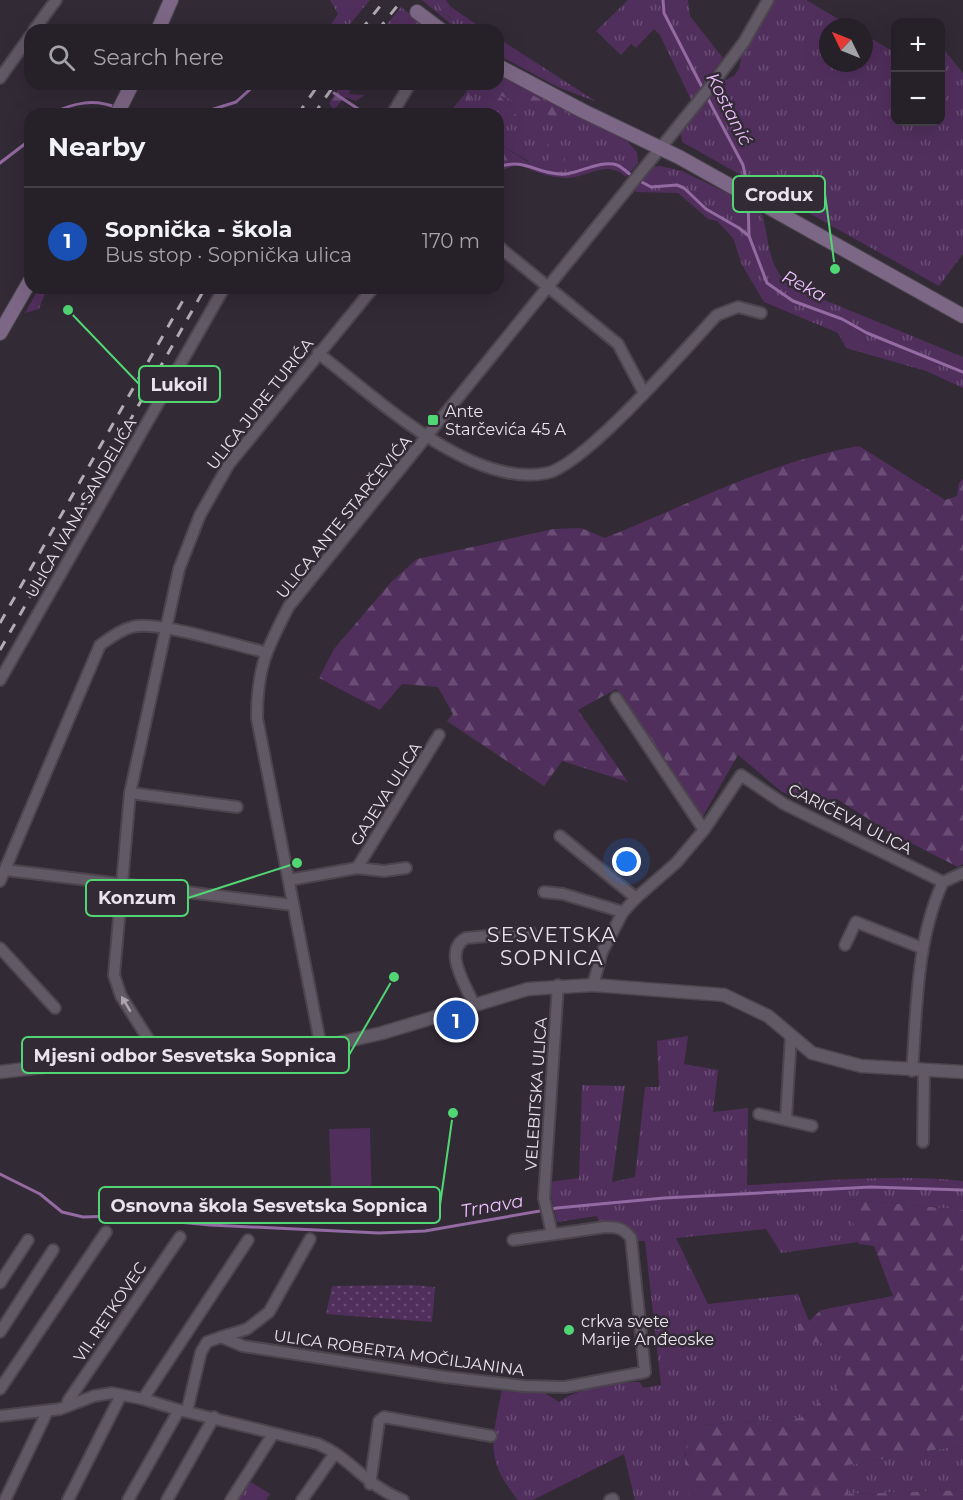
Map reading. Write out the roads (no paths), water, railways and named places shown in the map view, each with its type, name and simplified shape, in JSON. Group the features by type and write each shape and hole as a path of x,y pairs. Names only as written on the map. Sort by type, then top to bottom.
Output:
{"main road":[{"path":"161,24 171,0"},
{"path":"417,12 433,24"},
{"path":"504,69 759,201 963,316"},
{"path":"120,108 129,90"},
{"path":"0,333 24,291"}],"street":[{"path":"38,24 56,0"},
{"name":"ULICA ANTE STARČEVIĆA","path":"321,1047 257,718 257,687 265,652 289,606 714,82 744,42 768,0"},
{"path":"0,78 24,44"},
{"path":"396,108 406,90"},
{"path":"504,251 618,344 644,393"},
{"name":"ULICA IVANA SANDELIĆA","path":"0,680 221,294"},
{"name":"ULICA JURE TURIĆA","path":"157,1053 121,996 114,975 130,793 164,628 179,569 196,524 229,464 368,294"},
{"path":"318,353 428,437 454,453 487,467 513,474 548,473 588,448 644,393 717,315 738,307 760,313"},
{"path":"0,881 87,670 100,645 117,633 135,626 164,628 265,652"},
{"path":"616,698 704,830"},
{"name":"GAJEVA ULICA","path":"357,868 439,735"},
{"name":"CARIĆEVA ULICA","path":"593,985 602,952 623,912 676,863 704,830 741,775 784,804 943,882"},
{"path":"130,793 237,807"},
{"path":"560,836 636,898"},
{"name":"GAJEVA ULICA","path":"289,880 357,868 384,871 405,868"},
{"path":"6,870 293,905"},
{"path":"923,1142 918,1071 922,948 934,901 943,882 963,873"},
{"path":"544,892 563,894 623,912"},
{"path":"844,945 856,922 922,948"},
{"path":"474,1005 456,962 454,951 458,942 466,938 530,932"},
{"path":"0,948 55,1008"},
{"path":"0,1072 157,1053 287,1051 321,1047 382,1033 528,989 593,985 724,995 768,1016 812,1053 861,1066 963,1072"},
{"name":"VELEBITSKA ULICA","path":"552,1234 546,1205 558,986"},
{"path":"786,1119 791,1035"},
{"path":"759,1114 812,1126"},
{"name":"ULICA ROBERTA MOČILJANINA","path":"221,1337 243,1346 445,1377 524,1386 566,1387 645,1372 631,1238 617,1227 552,1234"},
{"path":"0,1389 106,1232"},
{"path":"513,1240 552,1234"},
{"name":"VII. RETKOVEC","path":"68,1406 68,1401 180,1237"},
{"name":"ULICA ROBERTA MOČILJANINA","path":"183,1411 201,1352 207,1342 247,1329 269,1312 310,1239"},
{"path":"0,1282 28,1240"},
{"path":"143,1399 248,1240"},
{"path":"0,1332 53,1250"},
{"path":"0,1416 47,1412 104,1394 143,1399 318,1444 335,1453 380,1496 403,1500"},
{"path":"68,1500 121,1395"},
{"path":"128,1500 183,1411"},
{"path":"5,1500 47,1412"},
{"path":"166,1500 214,1417"},
{"path":"370,1484 379,1421 384,1417 491,1436"},
{"path":"231,1500 273,1434"},
{"path":"302,1500 335,1453"}],"waterway":[{"name":"Kostanić","path":"663,0 664,13 703,89"},
{"name":"Reka","path":"217,108 236,102 249,90"},
{"name":"Reka","path":"334,93 357,108"},
{"name":"Kostanić","path":"706,95 743,165 748,190"},
{"name":"Reka","path":"65,108 84,103 100,103 117,108"},
{"name":"Reka","path":"0,163 24,145"},
{"name":"Reka","path":"504,166 524,165 556,174 566,174 598,165 611,164 619,166 632,176"},
{"name":"Reka","path":"638,180 651,187 677,185 684,188 706,209 739,228 749,236 767,283 793,301 842,319 867,333 963,372"},
{"name":"Kostanić","path":"748,199 749,236"},
{"name":"Trnava","path":"0,1174 40,1194 62,1212 83,1217 115,1216 210,1225 379,1233 425,1231 557,1208 664,1198 871,1187 963,1190"}],"railway":[{"path":"366,24 385,0"},
{"path":"383,24 402,0"},
{"path":"302,108 315,90"},
{"path":"318,108 331,90"},
{"path":"0,623 187,294"},
{"path":"0,650 202,294"}],"place":[{"name":"Crodux","path":"835,269"},
{"name":"Lukoil","path":"68,310"},
{"name":"Ante Starčevića 45 A","path":"433,420"},
{"name":"Konzum","path":"297,863"},
{"name":"Mjesni odbor Sesvetska Sopnica","path":"394,977"},
{"name":"Sopnička - škola","path":"456,1020"},
{"name":"Osnovna škola Sesvetska Sopnica","path":"453,1113"},
{"name":"crkva svete Marije Anđeoske","path":"569,1330"}],"district":[{"name":"SESVETSKA SOPNICA","path":"552,946"}]}
